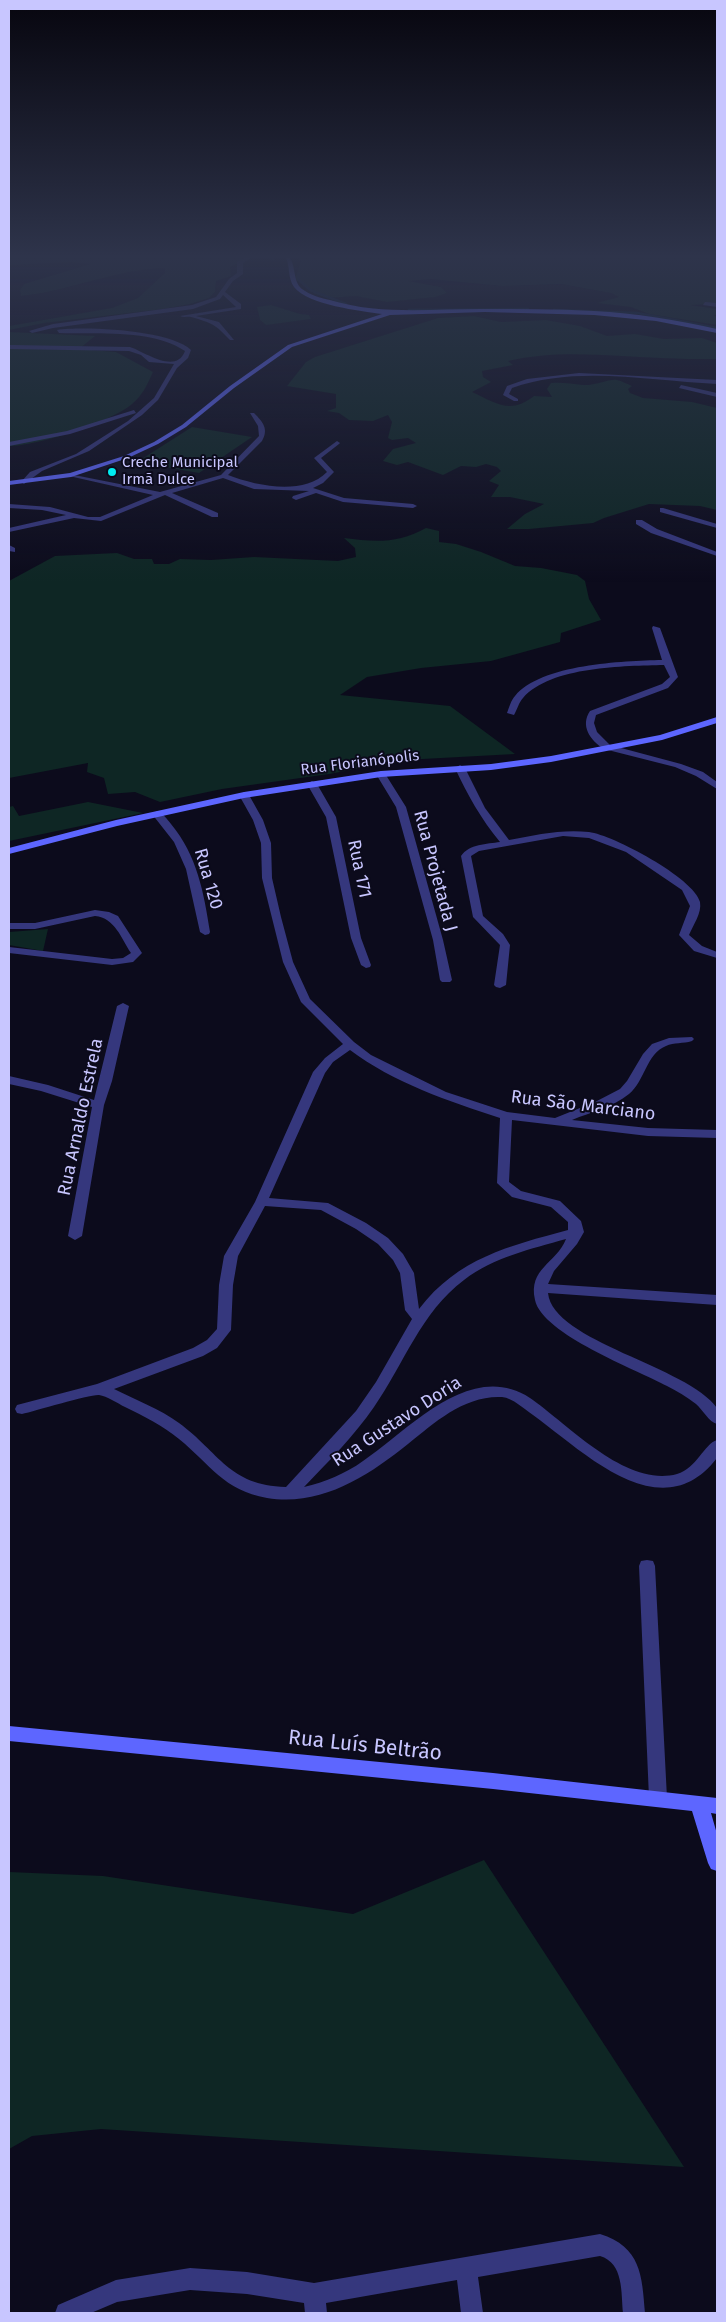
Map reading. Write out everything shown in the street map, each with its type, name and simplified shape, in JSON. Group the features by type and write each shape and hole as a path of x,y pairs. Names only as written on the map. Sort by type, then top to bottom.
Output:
{"street":[{"path":"24,482 31,474 78,455 148,406 156,399 169,373 175,366"},
{"path":"9,483 71,476 126,457 156,443 184,426 232,387 261,366"},
{"path":"516,400 506,395 506,392 516,384 528,380 557,376 717,382"},
{"path":"614,377 717,395"},
{"path":"9,444 68,433 148,406"},
{"path":"9,506 40,507 88,519 101,519 163,493 223,476 264,434 263,427 252,414"},
{"path":"296,498 321,482 331,472 317,458 337,443"},
{"path":"71,476 163,493 215,515"},
{"path":"223,476 254,487 309,490 366,504 413,506"},
{"path":"663,510 717,526"},
{"path":"9,530 74,516"},
{"path":"639,522 654,530 717,554"},
{"path":"656,628 667,662 674,672 674,677 671,681 639,696 604,707 593,713 589,718 588,725 592,732 608,747 679,767 701,775 717,786"},
{"path":"511,713 512,705 519,695 537,682 560,674 603,666 667,662"},
{"name":"Rua Florianópolis","path":"9,851 157,814 244,795 381,774 533,762 662,737 717,720"},
{"path":"460,768 471,793 488,821 508,844"},
{"name":"Rua Projetada J","path":"381,774 401,807 438,940 446,980"},
{"name":"Rua 171","path":"312,784 331,817 356,938 366,964"},
{"name":"Rua São Marciano","path":"244,795 258,820 266,843 267,878 288,962 305,1000 350,1044 367,1057 442,1095 506,1116 554,1123 648,1132 717,1134"},
{"name":"Rua 120","path":"157,814 174,832 189,857 199,894 205,932"},
{"path":"500,985 505,945 500,936 478,917 475,910 466,856 468,853 476,850 563,833 577,833 606,840 630,850 686,888 696,904 684,934 691,946 703,952 717,955"},
{"path":"9,926 35,926 95,913 105,914 114,918 137,953 134,958 112,962 9,950"},
{"name":"Rua Arnaldo Estrela","path":"75,1236 98,1105 106,1081 124,1006"},
{"path":"554,1123 610,1101 626,1090 635,1078 646,1056 659,1043 688,1039"},
{"path":"22,1409 100,1389 176,1362 212,1344 224,1330 226,1285 231,1256 261,1202 319,1072 329,1060 350,1044"},
{"path":"9,1080 44,1088 98,1105"},
{"path":"506,1116 502,1183 517,1194 555,1204 576,1220 577,1232 574,1241 568,1251 548,1268 543,1276 540,1288 543,1304 552,1317 614,1355 688,1391 700,1399 717,1419"},
{"path":"261,1202 323,1206 361,1226 383,1241 398,1257 407,1273 412,1310 419,1318"},
{"path":"289,1493 348,1433 372,1400 419,1318 438,1293 461,1275 518,1248 577,1232"},
{"path":"540,1288 717,1300"},
{"name":"Rua Gustavo Doria","path":"100,1389 156,1415 176,1428 212,1464 234,1482 269,1492 289,1493 322,1490 358,1473 435,1415 466,1397 488,1390 505,1392 520,1399 628,1476 651,1482 674,1481 691,1475 706,1464 717,1446"},
{"path":"647,1566 658,1798"},
{"name":"Rua Luís Beltrão","path":"9,1733 658,1798 717,1806"},
{"path":"699,1804 717,1863"},
{"path":"66,2313 116,2291 190,2279 247,2283 315,2304 466,2269 600,2246 608,2246 624,2259 630,2276 634,2313"},
{"path":"466,2269 472,2313"}],"green space":[{"path":"9,366 143,366 153,372 136,401 122,411 73,432 37,442 9,446"},
{"path":"303,366 506,366 482,371 483,377 491,382 472,392 496,403 510,406 518,405 534,396 552,397 547,389 551,383 587,385 614,380 632,386 628,389 630,393 643,398 692,402 717,408 717,510 700,506 649,504 593,523 529,529 507,529 525,514 544,504 510,497 491,497 499,485 489,481 501,471 497,467 486,464 476,467 461,466 443,475 408,462 397,465 383,461 393,449 416,443 408,438 392,440 388,438 392,422 388,415 373,421 349,420 339,413 327,411 336,408 336,394 287,386"},
{"path":"192,427 252,437 199,473 137,462"},
{"path":"426,528 439,531 439,542 456,544 515,566 541,568 577,575 585,581 589,599 601,620 561,633 560,642 491,661 421,668 367,677 340,695 450,706 515,754 404,760 329,774 222,789 160,802 135,792 108,794 104,778 87,772 88,763 9,778 9,581 55,556 117,553 134,559 152,559 154,564 169,564 180,559 211,560 254,557 338,561 356,557 355,548 344,538 366,540 396,539 406,537"},
{"path":"88,802 143,813 9,841 9,807 13,806 19,816"},
{"path":"48,929 43,951 9,945 9,932"},
{"path":"484,1860 684,2167 101,2129 32,2136 9,2149 9,1872 103,1876 353,1914"}],"place":[{"name":"Creche Municipal Irmã Dulce","path":"112,472"}]}
